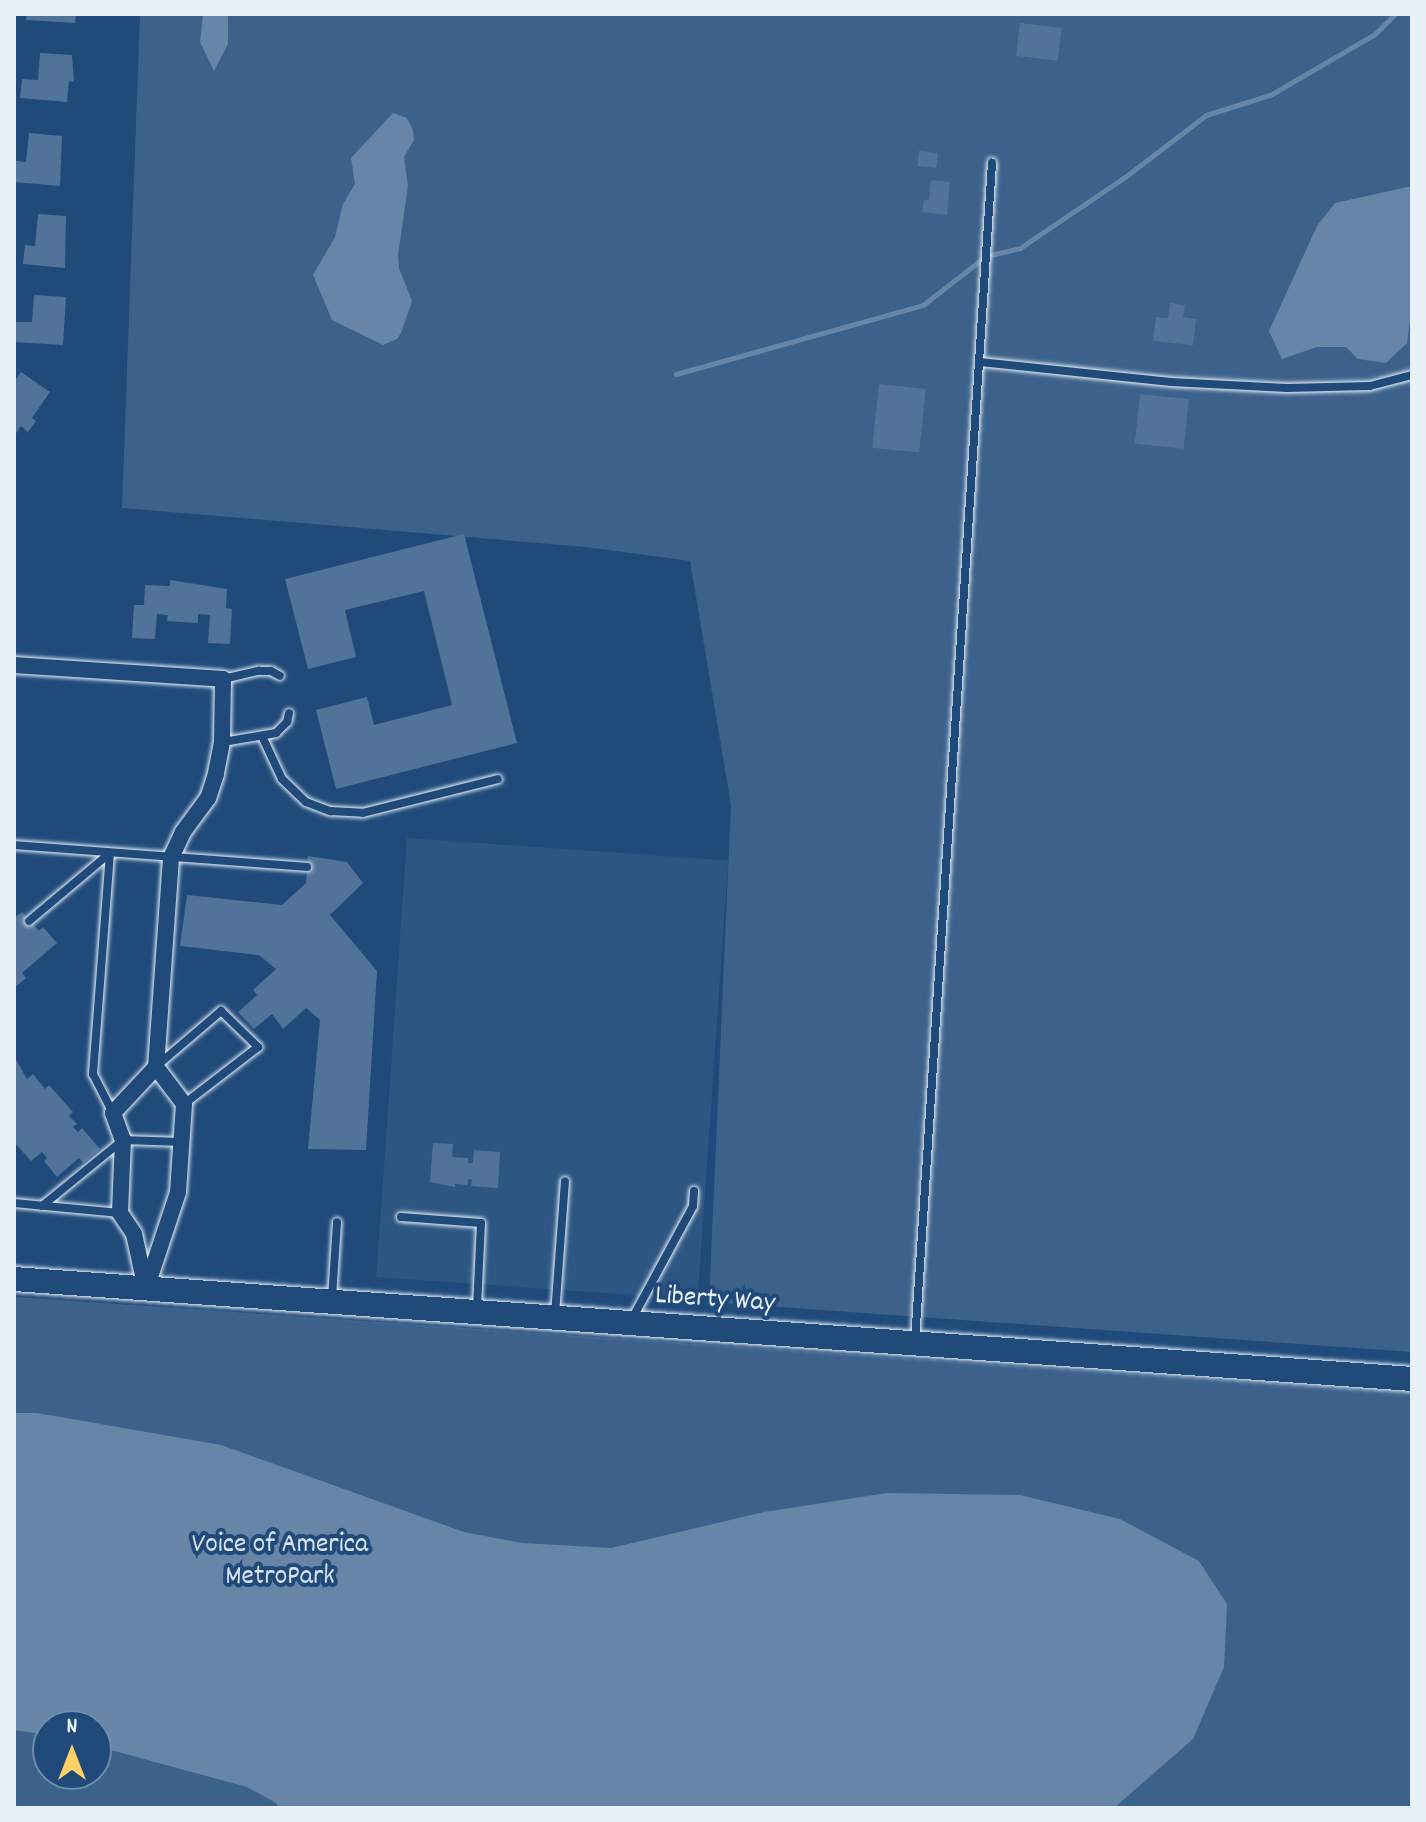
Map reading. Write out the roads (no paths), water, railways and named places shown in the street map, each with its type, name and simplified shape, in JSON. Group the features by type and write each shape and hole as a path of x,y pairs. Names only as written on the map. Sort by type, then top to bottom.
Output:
{"main road":[{"name":"Liberty Way","path":"14,1279 915,1346 1412,1379"}],"street":[{"path":"14,665 223,679 222,742 208,798 183,832 171,858 156,1067 113,1113 123,1140 120,1213 134,1234 146,1289"},
{"path":"146,1289 162,1231 178,1192 184,1104 156,1067"}],"lane":[{"path":"915,1346 992,163"},
{"path":"980,362 1171,382 1287,388 1370,386 1412,375"},
{"path":"223,679 259,671 271,671 280,676"},
{"path":"222,742 276,733 287,722 289,713"},
{"path":"262,736 282,779 306,802 330,811 363,813 498,779"},
{"path":"14,845 307,867"},
{"path":"29,921 110,853"},
{"path":"110,853 93,1074 113,1113"},
{"path":"156,1067 221,1011 258,1047 184,1104"},
{"path":"42,1206 123,1140 181,1142"},
{"path":"555,1319 565,1181"},
{"path":"629,1324 693,1206 694,1191"},
{"path":"14,1203 120,1213"},
{"path":"401,1217 481,1223 477,1313"},
{"path":"332,1302 337,1222"}],"waterway":[{"path":"676,374 923,305 986,256 1020,248 1125,177 1206,115 1270,95 1375,34 1395,14"}],"park label":[{"name":"Voice of America MetroPark","path":"280,1562"}]}
